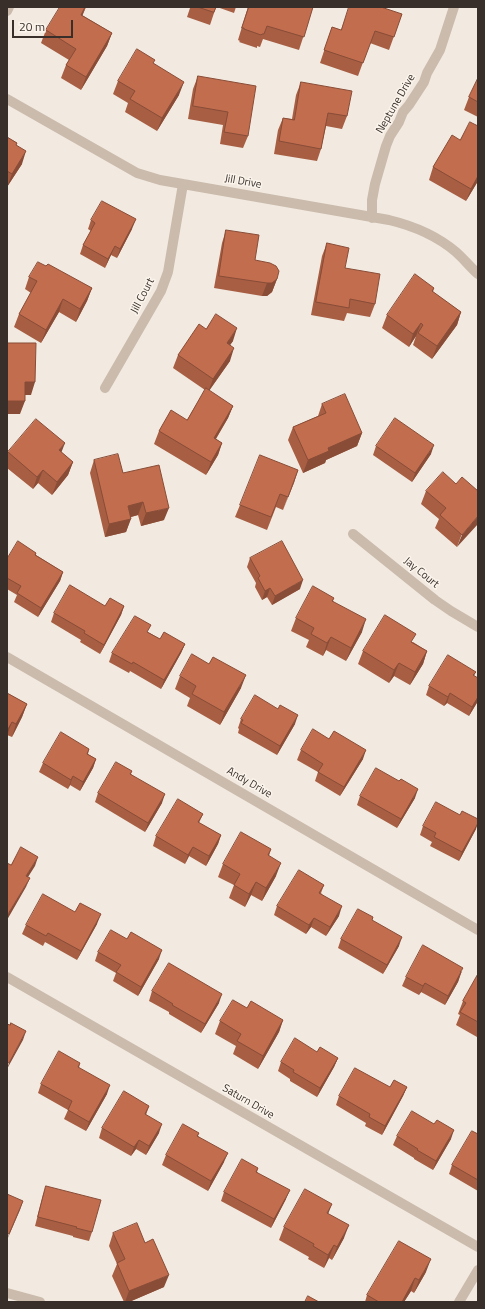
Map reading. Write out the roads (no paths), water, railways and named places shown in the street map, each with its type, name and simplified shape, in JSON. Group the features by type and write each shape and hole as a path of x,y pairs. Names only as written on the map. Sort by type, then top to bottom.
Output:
{"street":[{"path":"7,11 9,7"},
{"name":"Neptune Drive","path":"372,218 372,200 375,184 386,146 403,112 424,82 427,73 440,50 454,7"},
{"name":"Jill Drive","path":"7,99 128,169 150,178 406,224 428,233 442,242 456,252 478,274"},
{"name":"Jill Court","path":"105,388 161,291 168,272 183,184"},
{"name":"Jay Court","path":"353,534 435,600 478,626"},
{"name":"Andy Drive","path":"7,657 478,930"},
{"name":"Saturn Drive","path":"7,977 478,1247"},
{"path":"459,1302 478,1270"},
{"path":"7,1293 40,1302"}]}
